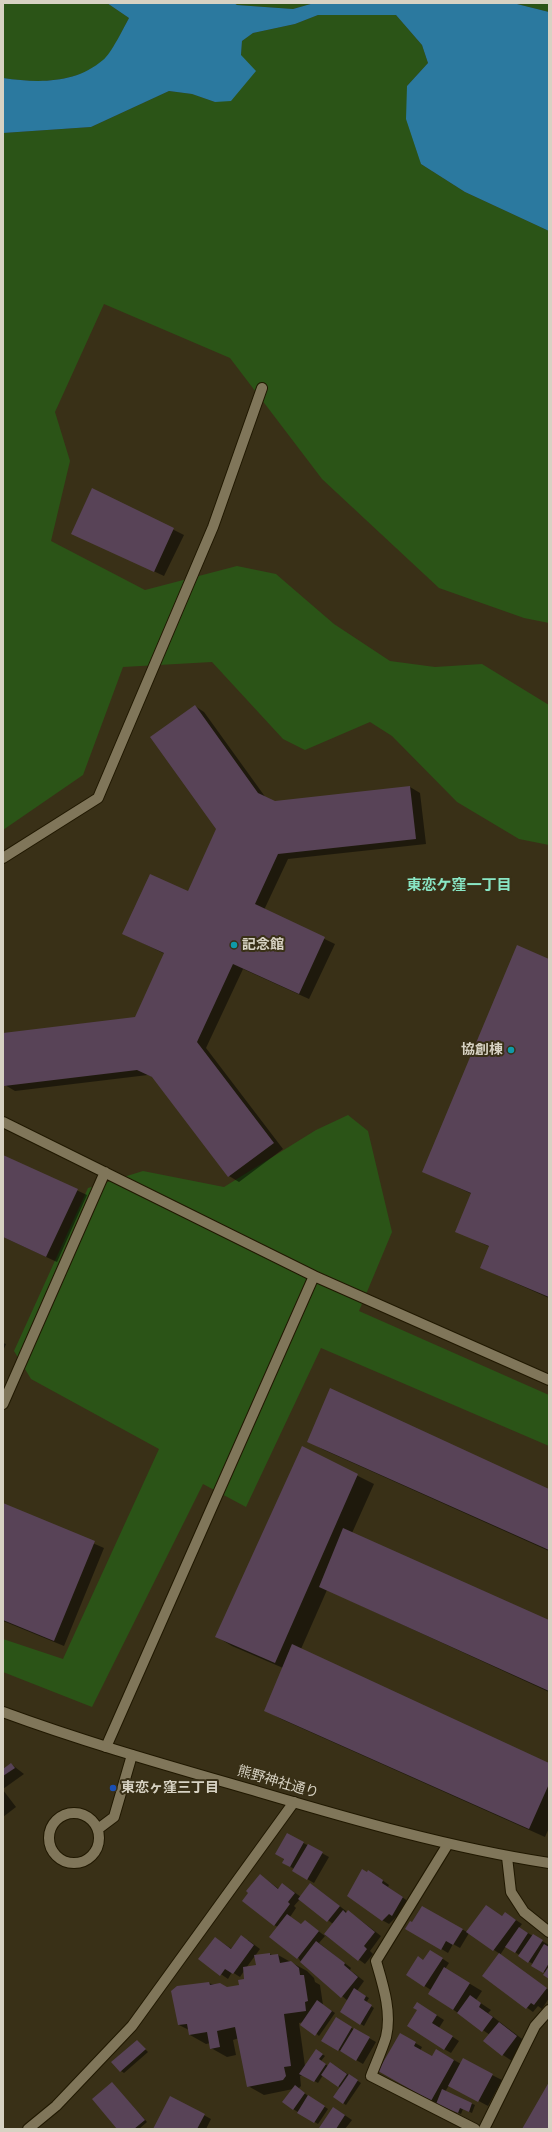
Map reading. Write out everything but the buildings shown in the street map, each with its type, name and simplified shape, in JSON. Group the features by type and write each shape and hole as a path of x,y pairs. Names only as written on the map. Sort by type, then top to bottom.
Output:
{"main road":[{"path":"3,858 98,798 213,527 262,388"},
{"path":"3,1122 314,1276 549,1380"},
{"path":"3,1404 106,1172"},
{"path":"106,1747 314,1276"},
{"name":"熊野神社通り","path":"3,1712 106,1747 294,1802 448,1844 507,1857 549,1863"},
{"path":"98,1829 114,1817 132,1755"},
{"path":"28,2129 56,2106 132,2026 294,1802"},
{"path":"73,1813 82,1814 89,1818 98,1829 99,1838 97,1848 85,1861 71,1864 63,1861 52,1850 49,1841 53,1826 65,1815 73,1813"},
{"path":"448,1844 376,1960 387,1996 386,2037 371,2076 475,2129"},
{"path":"507,1857 511,1892 524,1912 549,1932"},
{"path":"484,2129 535,2026 549,2010"}],"green space":[{"path":"3,3 107,3 129,18 107,57 93,68 68,78 42,81 16,80 3,78"},
{"path":"234,3 314,3 293,9 237,5"},
{"path":"513,3 549,3 549,12"},
{"path":"318,15 396,15 422,45 428,63 407,86 421,164 465,192 549,231 549,623 524,618 439,588 322,479 230,358 104,304 55,412 70,461 51,541 145,590 237,566 276,574 334,624 390,661 435,667 482,664 549,705 549,845 519,839 457,802 392,736 370,722 305,750 283,739 212,662 123,667 83,775 3,830 3,133 91,127 169,91 192,94 215,102 241,55 242,41 253,33 295,24"},
{"path":"348,1115 368,1131 392,1232 359,1311 549,1395 549,1446 321,1348 246,1507 203,1484 92,1707 3,1672 3,1639 63,1659 159,1449 31,1379 14,1351 88,1188 143,1171 224,1187 316,1130"}],"water":[{"path":"107,3 234,3 237,5 293,9 314,3 513,3 549,12 549,231 465,192 421,164 406,119 407,86 428,63 422,45 396,15 318,15 295,24 253,33 242,41 241,55 256,71 231,101 215,102 192,94 169,91 91,127 3,133 3,78 29,81 56,80 80,74 92,68 103,60 110,52 129,18"}],"place":[{"name":"記念館","path":"234,945"},
{"name":"協創棟","path":"511,1050"},
{"name":"東恋ヶ窪三丁目","path":"113,1788"}],"district":[{"name":"東恋ケ窪一丁目","path":"459,885"}]}
